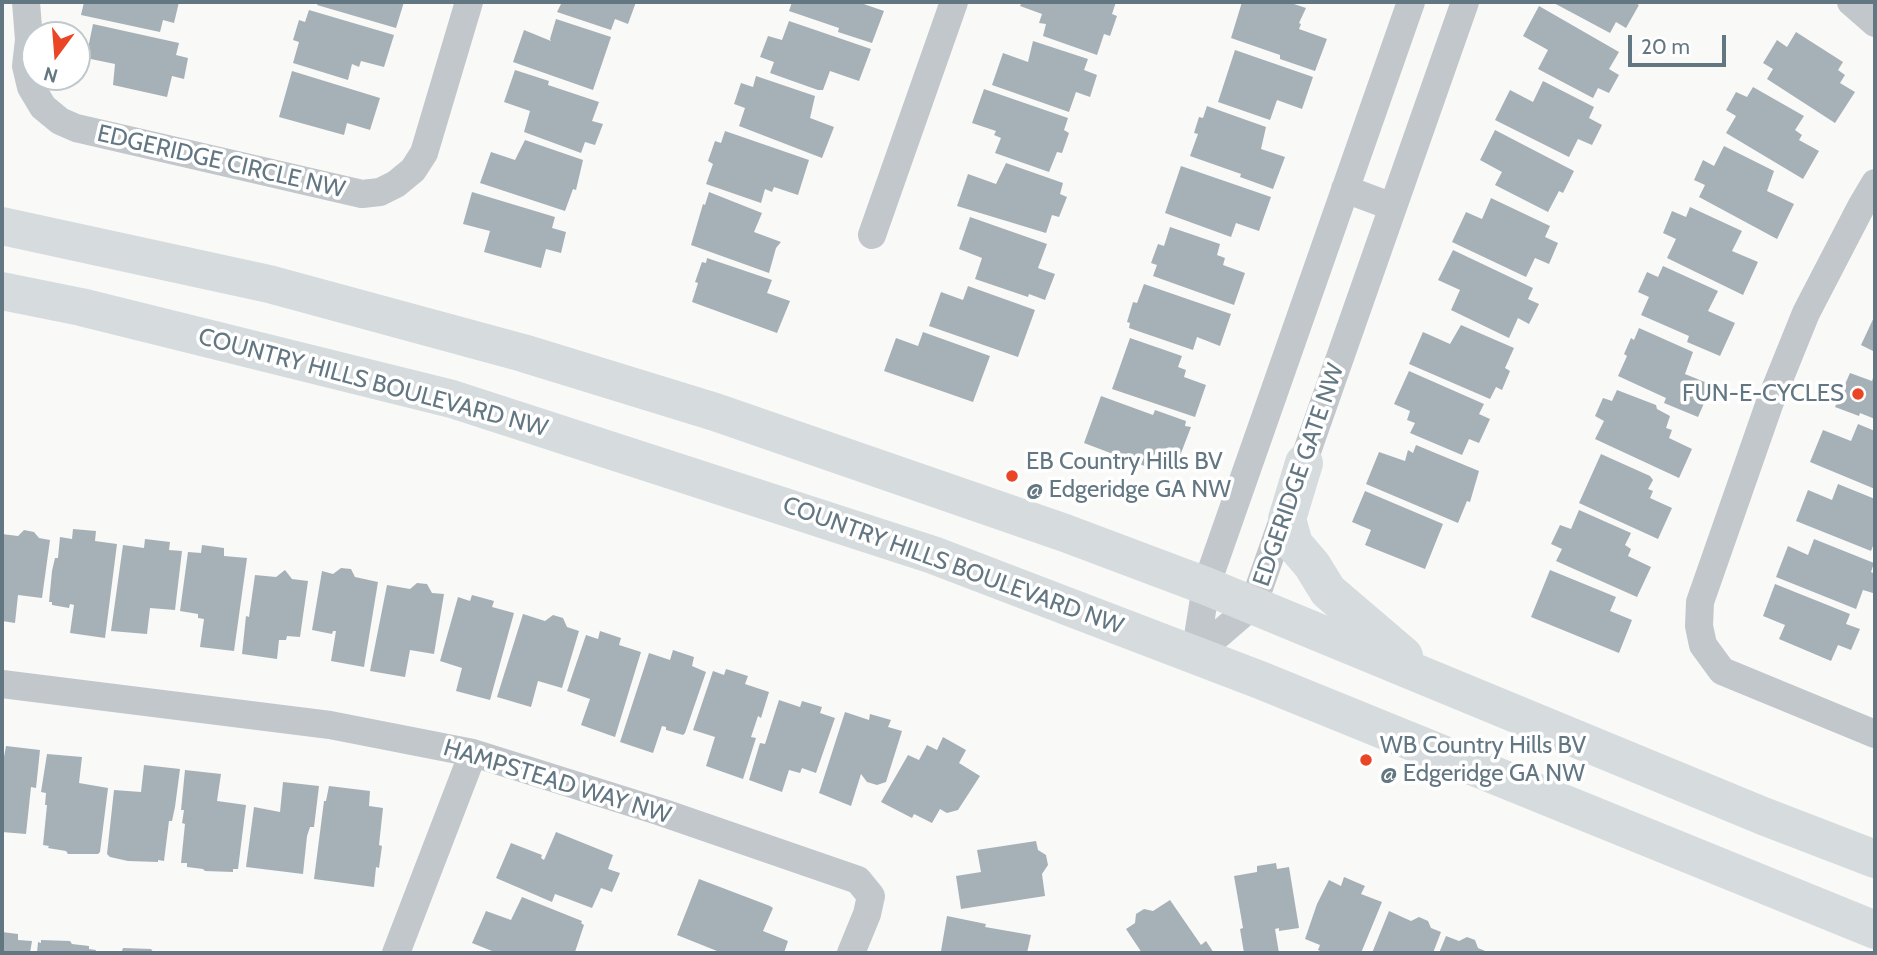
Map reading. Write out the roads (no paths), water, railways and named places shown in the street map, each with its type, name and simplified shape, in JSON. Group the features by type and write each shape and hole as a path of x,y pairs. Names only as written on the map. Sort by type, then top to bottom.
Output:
{"main road":[{"path":"2,226 269,284 523,353 715,412 1077,537 1206,586 1763,816 1875,859"},
{"name":"COUNTRY HILLS BOULEVARD NW","path":"2,291 81,307 453,399 933,555 1195,654 1875,930"},
{"path":"1304,463 1287,519 1294,544 1312,565 1328,591 1432,680"}],"street":[{"name":"EDGERIDGE CIRCLE NW","path":"26,2 29,40 26,66 31,87 43,107 60,121 89,131 362,194 380,192 396,184 414,170 424,153 469,2"},
{"path":"872,235 954,2"},
{"name":"EDGERIDGE GATE NW","path":"1195,654 1206,586 1411,2"},
{"name":"EDGERIDGE GATE NW","path":"1195,654 1253,605 1465,2"},
{"path":"1851,2 1875,23"},
{"path":"1875,183 1845,235 1806,313 1770,402 1700,602 1699,626 1703,645 1722,671 1875,734"},
{"path":"1345,189 1393,207"},
{"name":"HAMPSTEAD WAY NW","path":"2,684 330,726 473,753 662,813 858,880 871,896 867,915 851,953"},
{"path":"397,953 473,753"}],"place":[{"name":"FUN-E-CYCLES","path":"1858,394"},
{"name":"EB Country Hills BV @ Edgeridge GA NW","path":"1012,476"},
{"name":"WB Country Hills BV @ Edgeridge GA NW","path":"1366,760"}]}
